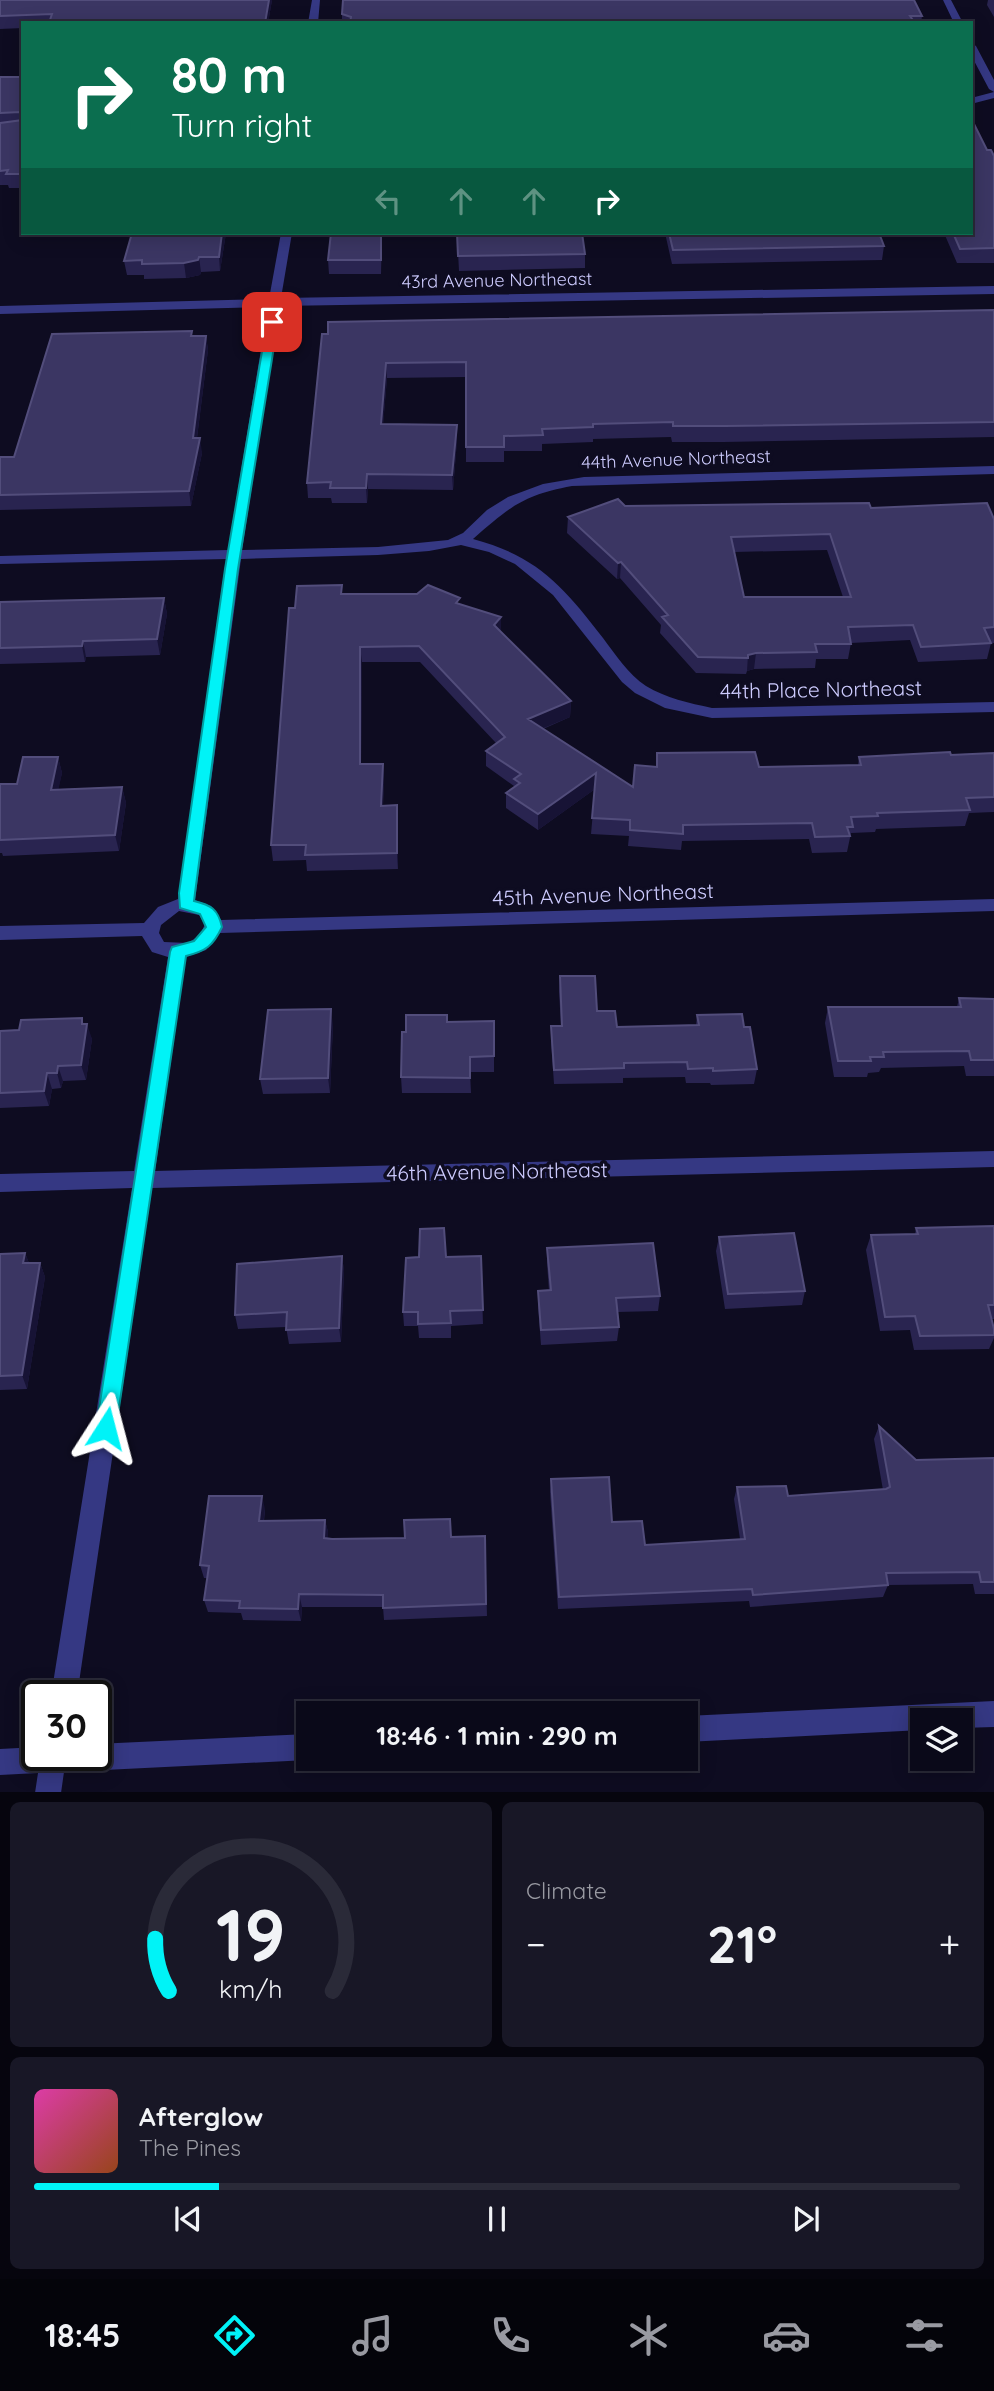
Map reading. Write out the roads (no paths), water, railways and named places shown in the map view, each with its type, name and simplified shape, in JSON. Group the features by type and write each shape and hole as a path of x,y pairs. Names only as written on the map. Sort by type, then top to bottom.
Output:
{"street":[{"path":"313,21 316,0"},
{"path":"947,0 958,21"},
{"path":"973,50 994,89"},
{"path":"973,100 994,95"},
{"path":"186,904 234,555 286,235"},
{"name":"43rd Avenue Northeast","path":"0,310 275,302 994,290"},
{"name":"44th Avenue Northeast","path":"463,541 497,509 514,499 560,484 608,479 994,470"},
{"path":"0,560 378,551 463,541"},
{"name":"44th Place Northeast","path":"463,541 504,552 543,575 563,595 627,678 640,689 671,704 733,714 994,707"},
{"path":"186,904 206,910 212,916 214,927 208,940 199,946 178,952 158,947 152,941 150,929 160,912 186,904"},
{"name":"45th Avenue Northeast","path":"214,927 994,905"},
{"path":"0,933 150,929"},
{"path":"67,1680 178,952"},
{"name":"46th Avenue Northeast","path":"0,1184 994,1159"},
{"path":"698,1728 994,1714"},
{"path":"112,1755 296,1748"},
{"path":"0,1762 21,1760"},
{"path":"48,1792 52,1771"}]}
